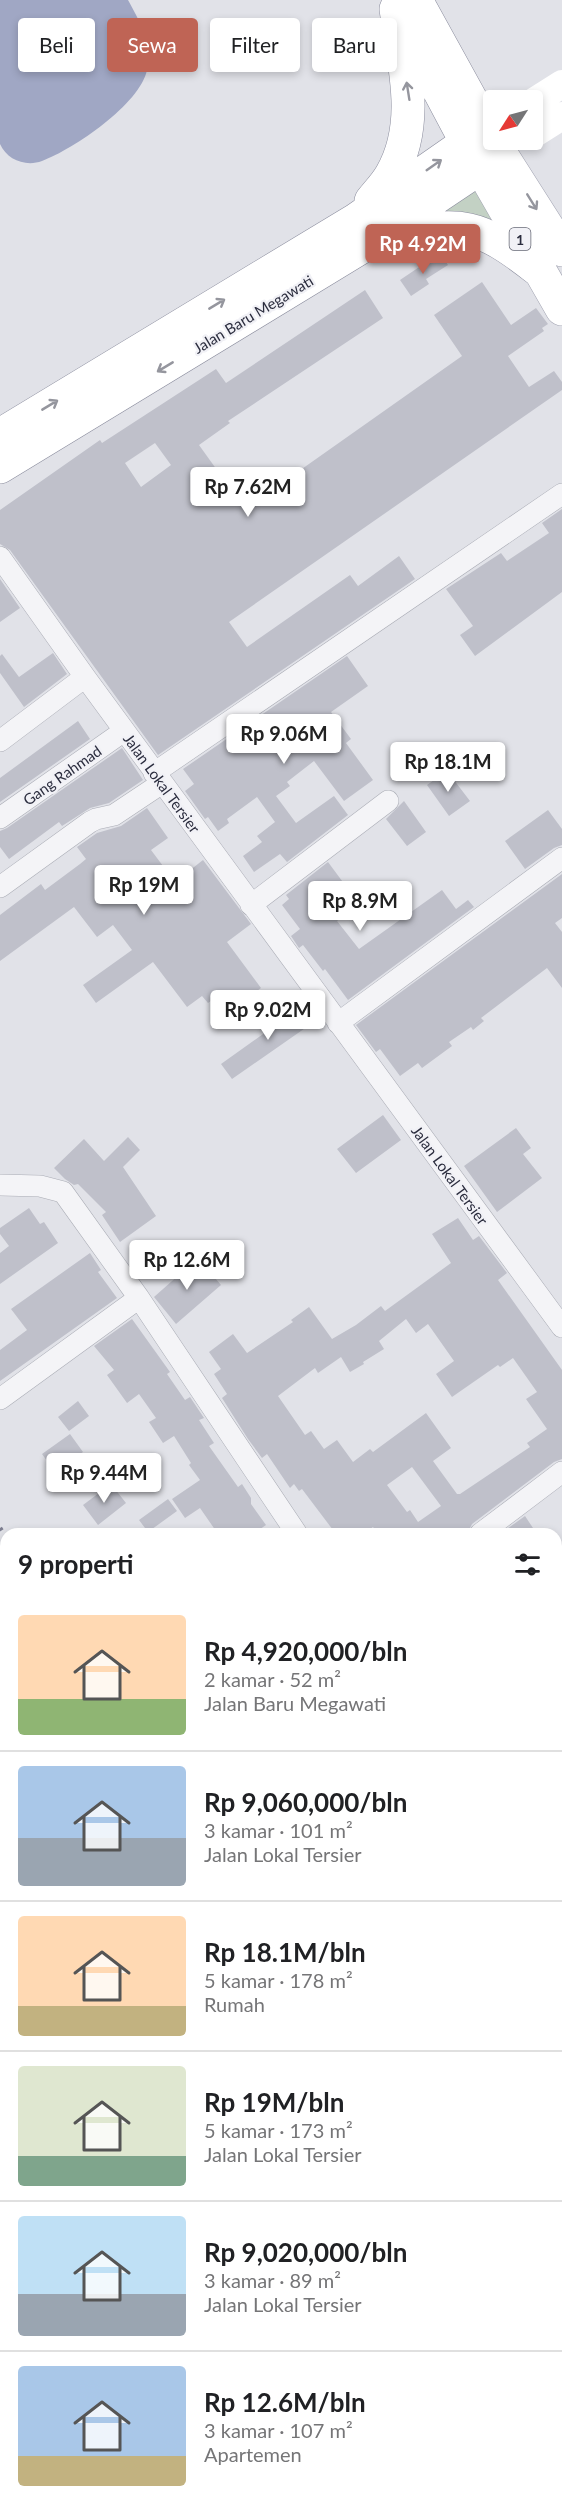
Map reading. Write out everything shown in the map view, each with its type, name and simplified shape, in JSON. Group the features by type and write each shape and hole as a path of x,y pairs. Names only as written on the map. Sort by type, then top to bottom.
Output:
{"main road":[{"name":"1","path":"401,3 483,130"},
{"path":"361,232 391,176 401,153 407,130 410,100 401,3"},
{"name":"Jalan Baru Megawati","path":"0,467 483,150"},
{"name":"1","path":"495,150 550,260 562,309"},
{"path":"361,232 453,226 468,229 550,260"},
{"name":"Jalan Baru Megawati","path":"0,435 361,232"}],"street":[{"path":"543,96 562,84"},
{"path":"543,128 562,116"},
{"path":"0,887 90,822 114,815 158,778 562,494"},
{"name":"Jalan Lokal Tersier","path":"0,557 158,778 562,1327"},
{"path":"0,741 85,677"},
{"name":"Gang Rahmad","path":"0,818 124,731"},
{"path":"251,905 388,801"},
{"path":"338,1023 562,858"},
{"path":"0,1185 40,1186 63,1192 139,1298 286,1528"},
{"path":"0,1400 139,1298"},
{"path":"488,1528 562,1472"}],"green space":[{"path":"476,183 503,228 431,217"}],"water":[{"path":"0,0 128,0 137,18 107,18 107,72 146,72 132,97 104,124 71,146 42,161 30,163 18,161 7,154 0,144"}],"building":[{"path":"440,253 448,265 426,279 429,284 411,296 400,280"},
{"path":"482,282 511,325 536,308 548,324 542,328 544,331 508,356 529,387 554,371 562,382 562,390 229,622 247,647 350,575 358,586 399,556 415,579 158,755 10,550 0,544 0,510 100,440 102,443 216,369 226,383 365,290 383,318 228,421 230,423 199,445 245,509 462,356 434,315","holes":["155,443 171,465 141,487 125,463"]},
{"path":"562,509 562,592 475,656 460,635 473,626 446,589 501,553 507,561 549,533 542,523"},
{"path":"0,579 20,608 0,622"},
{"path":"53,653 67,674 24,707 0,673 0,656 2,654 19,677"},
{"path":"347,656 368,686 331,712 351,739 346,743 373,780 344,801 314,761 287,782 290,786 276,796 296,823 334,796 348,815 287,862 280,854 254,872 243,856 262,842 257,836 275,822 257,797 227,819 229,823 218,831 208,817 205,819 185,791 194,784 183,769"},
{"path":"78,721 90,739 0,802 0,778"},
{"path":"122,748 143,780 109,803 90,808 62,826 59,822 9,859 0,847 0,831"},
{"path":"447,771 470,801 449,816 427,785"},
{"path":"404,801 426,832 407,846 386,819"},
{"path":"147,808 168,838 151,850 175,882 203,860 251,924 227,942 261,988 234,1008 222,993 208,1003 202,996 187,1007 153,962 96,1003 83,985 132,950 113,925 97,937 74,907 0,961 0,915 41,884 45,890 86,859 77,847 97,833 121,826"},
{"path":"548,810 562,829 562,845 554,848 525,869 505,841"},
{"path":"328,862 348,889 335,899 346,914 337,921 359,949 442,890 456,909 468,900 474,907 348,1000 325,969 323,971 303,945 299,948 291,936 300,929 282,905 289,899 286,895"},
{"path":"562,874 562,918 555,923 562,932 562,988 547,968 481,1018 484,1021 473,1030 471,1027 449,1042 452,1046 422,1068 418,1063 400,1076 380,1049 376,1052 356,1025"},
{"path":"295,1003 311,1024 232,1079 221,1064 266,1032 263,1028"},
{"path":"383,1115 401,1140 356,1173 337,1149"},
{"path":"516,1128 531,1148 523,1154 542,1178 497,1212 464,1166"},
{"path":"128,1137 140,1150 123,1167 156,1216 120,1242 102,1215 106,1212 78,1184 74,1185 65,1179 54,1168 84,1139 104,1161"},
{"path":"29,1208 40,1224 44,1222 58,1243 0,1284 0,1253 9,1246 0,1234 0,1228"},
{"path":"458,1218 473,1240 479,1236 507,1273 498,1280 562,1370 562,1459 554,1462 472,1524 470,1528 331,1528 302,1489 299,1491 294,1484 290,1488 267,1454 262,1458 248,1439 222,1398 227,1394 214,1374 221,1369 209,1352 233,1334 247,1353 293,1322 291,1320 309,1307 332,1339 381,1306 385,1311 451,1263 432,1234","holes":["406,1319 416,1333 428,1324 454,1361 436,1374 452,1397 498,1365 500,1367 513,1358 537,1392 526,1399 547,1429 527,1443 530,1447 460,1494 457,1494 433,1461 451,1448 426,1413 373,1452 370,1449 353,1462 337,1440 324,1449 311,1431 305,1435 278,1396 315,1368 318,1373 341,1357 350,1372 364,1364 363,1362 384,1349 379,1341","412,1467 441,1506 418,1522 410,1510 407,1512 387,1485"]},
{"path":"90,1253 101,1270 98,1272 117,1298 0,1381 0,1350 27,1330 11,1309"},
{"path":"198,1258 221,1285 176,1324 154,1297"},
{"path":"132,1319 170,1372 167,1374 185,1400 190,1397 204,1418 199,1420 214,1443 209,1446 238,1487 242,1484 251,1498 251,1504 266,1525 262,1528 214,1528 200,1508 185,1518 172,1499 200,1480 189,1465 191,1463 174,1436 163,1443 149,1422 156,1418 139,1394 127,1403 107,1375 114,1370 94,1346"},
{"path":"78,1401 89,1416 69,1431 58,1417"},
{"path":"70,1434 83,1452 55,1472 42,1454"},
{"path":"111,1484 126,1503 98,1525 83,1505"},
{"path":"168,1499 177,1511 154,1528 145,1528 139,1520"},
{"path":"525,1516 533,1528 508,1528"}]}
